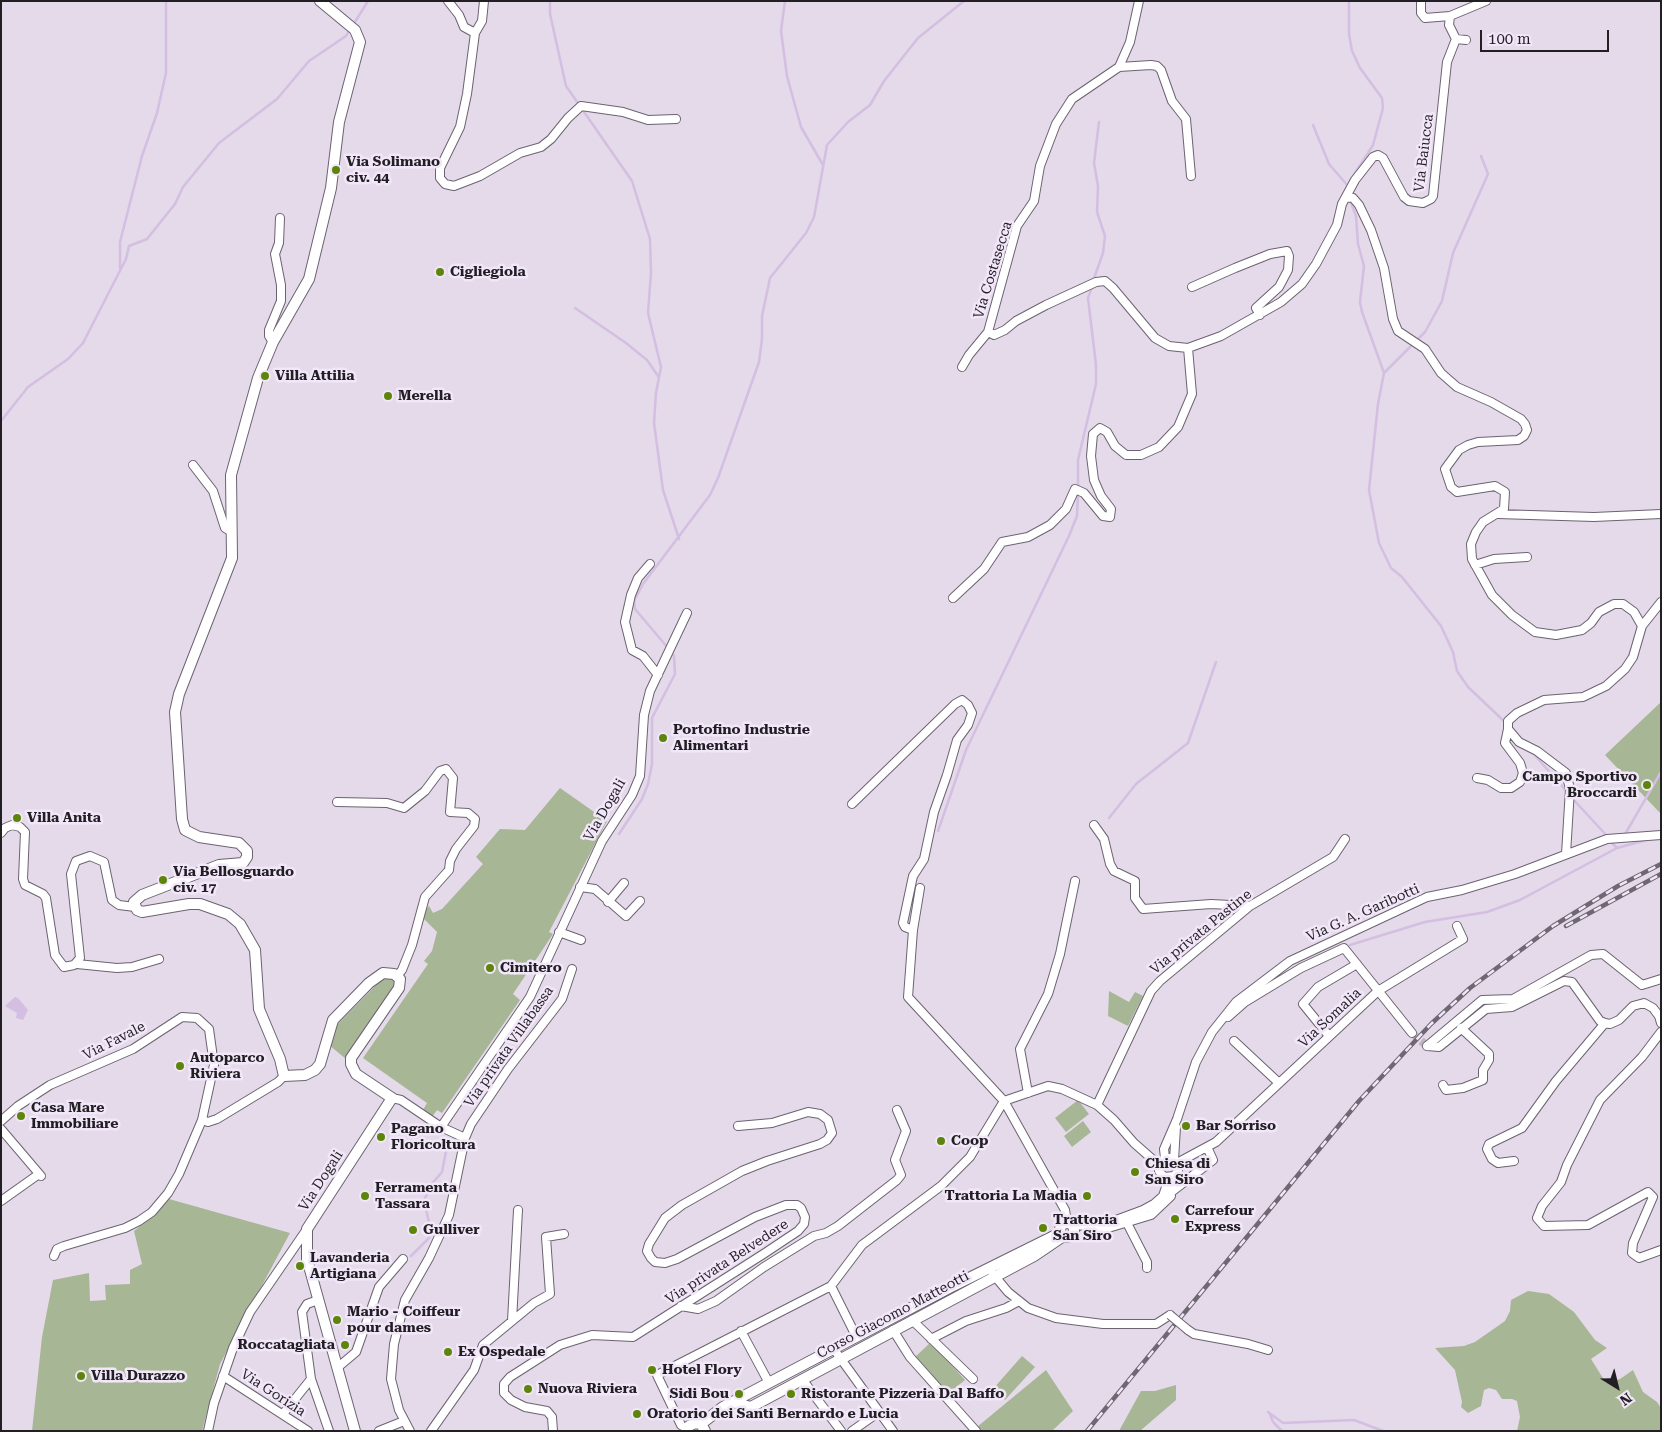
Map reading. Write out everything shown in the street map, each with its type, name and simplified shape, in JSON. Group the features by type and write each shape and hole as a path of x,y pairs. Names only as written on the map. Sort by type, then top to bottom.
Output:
{"street":[{"path":"135,907 134,902 142,895 220,865 243,863 247,858 247,851 239,843 199,837 185,830 182,819 176,712 179,694 228,573 232,558 231,475 258,378 273,342 309,279 330,188 339,122 349,77 360,45 356,30 320,1"},
{"path":"448,1 459,15 464,27 475,33"},
{"path":"484,1 482,21 475,33 467,94 460,127 440,168 440,178 445,184 454,186 480,176 520,153 541,147 551,139 568,118 581,106 623,112 648,120 676,119"},
{"name":"Via Costasecca","path":"962,367 969,355 988,332 1017,226 1034,201 1040,166 1056,124 1072,99 1118,67 1130,42 1139,1"},
{"path":"1421,1 1421,13 1425,18 1450,16 1486,1"},
{"path":"1450,16 1449,25 1456,38 1466,40"},
{"name":"Via Baiucca","path":"1347,197 1355,180 1373,157 1378,155 1383,158 1404,197 1410,201 1423,203 1434,196 1447,62 1456,38"},
{"path":"1118,67 1151,65 1157,66 1161,70 1172,101 1186,119 1191,176"},
{"path":"988,332 994,335 1063,296 1096,282 1105,282 1155,338 1169,346 1188,348 1221,336 1281,302 1302,284 1316,264 1337,224 1342,204 1347,197 1353,198 1371,230 1384,268 1393,319 1398,331 1425,350 1441,373 1457,387 1491,402 1521,419 1525,424 1527,430 1524,436 1518,440 1478,442 1468,445 1459,450 1445,469 1447,479 1457,492 1495,486 1505,492 1504,509 1483,522 1471,544 1475,565 1497,600 1535,632 1556,635 1582,630 1592,623 1599,612 1614,604 1623,604 1634,612 1642,626"},
{"path":"273,342 269,336 269,330 281,301 281,285 275,254 279,243 280,218"},
{"path":"1192,287 1270,254 1286,252 1289,256 1288,270 1279,287 1256,308 1260,315"},
{"path":"952,598 984,569 1002,542 1028,537 1050,525 1066,509 1075,489 1084,493 1103,516 1110,517 1111,509 1101,496 1094,480 1091,456 1093,434 1100,428 1107,432 1115,446 1126,456 1141,455 1159,447 1178,427 1192,394 1188,348"},
{"path":"193,466 213,491 225,528 232,532"},
{"path":"1496,514 1594,517 1661,514"},
{"path":"1475,565 1494,559 1527,557"},
{"path":"650,564 638,578 631,595 625,622 632,650 643,656 658,675"},
{"path":"1476,778 1488,780 1501,788 1511,788 1520,782 1523,773 1520,763 1505,743 1508,721 1517,713 1544,700 1583,697 1606,686 1625,669 1633,657 1642,626 1661,602"},
{"name":"Via Dogali","path":"441,1126 530,997 602,841 632,795 640,776 644,715 650,691 687,613"},
{"path":"852,804 955,704 962,700 968,705 972,713 968,725 957,740 934,812 924,859 913,876 903,923 905,927 913,930"},
{"path":"1508,730 1519,742 1537,751 1566,773 1570,789 1566,854"},
{"path":"337,802 387,803 404,808 425,791 440,771 446,769 452,778 450,812 468,813 475,819 474,826 456,849 444,877 425,897 412,945 397,976"},
{"path":"1,832 12,825 20,827 25,832 25,885 43,894 46,898 55,955 59,963 68,967 77,964 117,968 132,967 159,959"},
{"path":"1094,825 1104,839 1110,864 1114,871 1135,882 1135,898 1143,909 1211,904 1250,906"},
{"name":"Via G. A. Garibotti","path":"1172,1159 1164,1149 1177,1119 1196,1062 1212,1032 1236,1002 1290,961 1327,942 1427,897 1488,882 1607,839 1661,835"},
{"name":"Via privata Pastine","path":"1097,1105 1151,991 1250,906 1333,857 1345,839"},
{"path":"77,964 80,958 71,874 76,861 90,856 104,862 112,900 119,905 135,907 142,912 189,904 200,904 228,914 240,924 255,950 259,1009 280,1059 284,1076"},
{"path":"1028,1093 1020,1049 1048,994 1060,954 1075,881"},
{"path":"608,902 624,883"},
{"path":"580,887 594,889 626,916 640,901"},
{"path":"920,888 913,930 908,997 1004,1102 1065,1210 1071,1226"},
{"name":"Via Somalia","path":"1172,1159 1178,1157 1184,1159 1216,1142 1378,990 1463,940 1457,926"},
{"path":"559,932 581,940"},
{"path":"1212,1032 1245,1002 1301,968 1344,948 1412,1033"},
{"path":"1661,979 1642,985 1603,954 1591,955 1513,999 1482,1000 1427,1046 1439,1047 1486,1009 1512,1006 1564,981 1572,982 1600,1021 1610,1024 1619,1020 1633,1006 1644,1003 1653,1008 1660,1016 1661,1023"},
{"path":"1329,1036 1303,1004 1318,987 1357,964"},
{"name":"Via privata Villabassa","path":"410,1431 404,1421 392,1388 391,1379 398,1321 405,1300 429,1258 449,1215 465,1138 471,1124 508,1069 562,999 572,970"},
{"path":"54,1256 57,1250 64,1246 139,1221 163,1204 179,1174 202,1120 208,1122 217,1119 278,1082 284,1076 305,1075 315,1070 320,1064 333,1020 369,983 383,973 397,976 400,979 399,988 351,1058 351,1064 356,1074 392,1098 401,1100 441,1126 465,1138"},
{"name":"Via Favale","path":"1,1121 18,1106 50,1085 133,1049 174,1021 190,1016 203,1022 209,1029 213,1051 213,1076 202,1120"},
{"path":"1514,1161 1498,1164 1492,1159 1487,1149 1489,1144 1522,1128 1556,1081 1605,1023"},
{"path":"1443,1085 1446,1090 1463,1088 1483,1080 1483,1070 1490,1060 1489,1054 1461,1028"},
{"path":"1661,1032 1642,1057 1600,1100 1567,1165 1561,1182 1542,1206 1537,1218 1544,1226 1588,1225 1648,1192 1653,1197 1633,1243 1632,1253 1639,1258 1661,1250"},
{"path":"1234,1041 1279,1083"},
{"path":"687,1430 681,1425 657,1375 830,1286 862,1245 941,1186 970,1157 1004,1102 1048,1086 1062,1089 1097,1105 1114,1120 1134,1143 1159,1165"},
{"name":"Via Dogali","path":"354,1431 307,1259 306,1229 392,1098"},
{"path":"681,1306 698,1309 716,1301 764,1267 814,1236 826,1233 838,1226 897,1180 901,1175 895,1160 906,1131 897,1110"},
{"name":"Via privata Belvedere","path":"554,1431 552,1416 547,1411 525,1407 511,1400 504,1393 504,1384 510,1377 560,1345 592,1335 633,1337 798,1231 804,1224 801,1208 796,1205 772,1209 677,1259 665,1263 655,1262 647,1251 665,1218 682,1205 742,1171 820,1144 827,1140 832,1133 828,1120 820,1114 808,1112 772,1123 738,1126"},
{"name":"Via G. A. Garibotti","path":"1172,1159 1177,1119"},
{"path":"1,1129 40,1175 1,1201"},
{"path":"1170,1193 1214,1160 1207,1146"},
{"path":"1153,1158 1164,1149"},
{"path":"1159,1165 1172,1159 1177,1173 1167,1177"},
{"path":"1071,1226 1105,1229 1152,1215 1171,1196 1167,1177 1158,1171 1159,1165"},
{"path":"1071,1226 1087,1226 1116,1220 1143,1210 1163,1196 1167,1177"},
{"path":"512,1321 518,1210"},
{"path":"1126,1223 1147,1262 1147,1268"},
{"name":"Corso Giacomo Matteotti","path":"732,1402 751,1407 912,1320 992,1272 1061,1235 1060,1226 1071,1226"},
{"path":"208,1431 223,1376 233,1348 250,1312 306,1229"},
{"path":"431,1431 474,1370 483,1345 534,1303 550,1294 546,1237 564,1234"},
{"path":"337,1368 356,1352 379,1287 403,1259"},
{"path":"992,1272 1019,1301 1042,1314 1103,1324 1156,1324 1170,1315 1194,1334 1248,1344 1268,1350"},
{"name":"Corso Giacomo Matteotti","path":"687,1430 692,1424 703,1428 714,1413 732,1402 856,1336 992,1272"},
{"path":"830,1286 856,1336"},
{"path":"318,1300 308,1304 302,1312 311,1379 329,1431"},
{"path":"931,1338 966,1321 1006,1308 1019,1301"},
{"path":"912,1320 973,1379"},
{"path":"893,1330 910,1357 975,1430"},
{"path":"741,1331 769,1384"},
{"path":"833,1348 893,1431"},
{"name":"Via Gorizia","path":"223,1376 308,1431"},
{"path":"283,1414 311,1379"},
{"path":"802,1380 841,1431"},
{"path":"852,1431 879,1412"},
{"path":"379,1431 404,1421"}],"green space":[{"name":"Campo Sportivo Broccardi","path":"1661,702 1661,814 1605,755"},
{"path":"560,788 607,821 549,932 553,934 513,994 520,1000 442,1113 437,1110 432,1117 423,1110 427,1103 363,1058 428,964 424,961 432,951 437,932 420,915 429,906 433,913 442,909 483,864 476,857 500,829 525,830"},
{"path":"390,977 395,981 393,990 346,1059 329,1045 337,1025 380,981"},
{"path":"1109,991 1129,1002 1135,992 1143,996 1128,1026 1108,1016"},
{"path":"1078,1100 1089,1114 1066,1132 1055,1118"},
{"path":"1083,1121 1091,1132 1072,1147 1064,1136"},
{"path":"169,1199 290,1233 220,1364 202,1431 32,1431 42,1337 53,1280 89,1273 90,1301 106,1300 105,1285 130,1284 130,1270 142,1264 134,1231 154,1215"},
{"path":"1528,1291 1549,1294 1574,1312 1595,1340 1607,1348 1591,1359 1606,1383 1620,1379 1633,1370 1643,1392 1657,1402 1661,1408 1661,1431 1517,1431 1520,1417 1517,1401 1502,1399 1496,1390 1489,1388 1484,1390 1481,1406 1468,1413 1461,1407 1462,1402 1455,1370 1435,1348 1464,1346 1475,1342 1505,1321 1510,1311 1511,1300"},
{"path":"931,1342 965,1380 946,1395 914,1358"},
{"path":"1022,1356 1035,1367 1005,1400 993,1389"},
{"path":"1046,1370 1073,1411 1052,1431 980,1431 977,1427"},
{"path":"1176,1385 1176,1400 1140,1431 1119,1431 1141,1391 1155,1391"}],"shaded area":[{"path":"15,997 28,1010 23,1020 16,1018 17,1013 5,1006"}],"waterway":[{"path":"120,268 120,242 142,156 157,113 166,73 166,1"},
{"path":"353,25 368,1"},
{"path":"550,1 550,14 566,86 632,181 650,239 651,273 648,313 661,367 656,393 654,423 663,490 679,539"},
{"path":"785,1 781,31 787,76 801,127 823,165"},
{"path":"668,648 635,609 634,601 643,584 710,495 718,478 759,362 762,316 770,278 806,233 814,217 827,145 848,122 870,105 884,81 918,38 964,1"},
{"path":"1349,1 1349,34 1352,51 1360,68 1382,98 1383,108 1373,145 1352,178"},
{"path":"1,421 28,387 68,359 83,343 126,259 129,246 147,239 175,204 183,187 219,143 277,99 309,61 346,36 350,29"},
{"path":"1093,281 1103,253 1105,236 1097,212 1098,186 1094,163 1099,122"},
{"path":"1313,125 1329,164 1348,186"},
{"path":"1384,373 1425,332 1442,301 1453,253 1488,174 1481,156"},
{"path":"1350,200 1356,216 1358,244 1364,266 1360,302 1384,373 1378,404 1369,490 1379,543 1391,568 1402,577 1441,626 1453,652 1457,671 1468,687 1506,723"},
{"path":"1078,488 1078,460 1096,384 1096,365 1088,298 1092,287"},
{"path":"575,308 647,360 658,376"},
{"path":"938,831 966,750 1069,536 1077,516 1078,493"},
{"path":"619,834 642,799 648,784 652,764 652,718 675,674 674,656 671,652"},
{"path":"1109,818 1136,784 1188,743 1216,662"},
{"path":"1532,752 1568,793"},
{"path":"1624,836 1661,772"},
{"path":"1571,797 1608,837"},
{"path":"1350,945 1425,922 1487,912 1520,900 1617,848 1650,839"},
{"path":"1611,842 1617,848"},
{"path":"411,1256 429,1238 431,1231 424,1201 430,1186 442,1172 448,1141"},
{"path":"1268,1412 1283,1423 1354,1420 1383,1431"},
{"path":"1270,1414 1273,1422 1282,1431"}],"tunnel":[{"path":"1412,1033 1427,1046"}],"railway":[{"path":"1087,1431 1359,1101 1431,1024 1470,988 1553,926 1618,886 1661,864"},
{"path":"1566,926 1661,874"}],"place":[{"name":"Via Solimano civ. 44","path":"336,170"},
{"name":"Cigliegiola","path":"440,272"},
{"name":"Villa Attilia","path":"265,376"},
{"name":"Merella","path":"388,396"},
{"name":"Portofino Industrie Alimentari","path":"663,738"},
{"name":"Campo Sportivo Broccardi","path":"1647,785"},
{"name":"Villa Anita","path":"17,818"},
{"name":"Via Bellosguardo civ. 17","path":"163,880"},
{"name":"Cimitero","path":"490,968"},
{"name":"Autoparco Riviera","path":"180,1066"},
{"name":"Casa Mare Immobiliare","path":"21,1116"},
{"name":"Bar Sorriso","path":"1186,1126"},
{"name":"Pagano Floricoltura","path":"381,1137"},
{"name":"Coop","path":"941,1141"},
{"name":"Chiesa di San Siro","path":"1135,1172"},
{"name":"Ferramenta Tassara","path":"365,1196"},
{"name":"Trattoria La Madia","path":"1087,1196"},
{"name":"Carrefour Express","path":"1175,1219"},
{"name":"Trattoria San Siro","path":"1043,1228"},
{"name":"Gulliver","path":"413,1230"},
{"name":"Lavanderia Artigiana","path":"300,1266"},
{"name":"Mario - Coiffeur pour dames","path":"337,1320"},
{"name":"Roccatagliata","path":"345,1345"},
{"name":"Ex Ospedale","path":"448,1352"},
{"name":"Hotel Flory","path":"652,1370"},
{"name":"Villa Durazzo","path":"81,1376"},
{"name":"Nuova Riviera","path":"528,1389"},
{"name":"Sidi Bou","path":"739,1394"},
{"name":"Ristorante Pizzeria Dal Baffo","path":"791,1394"},
{"name":"Oratorio dei Santi Bernardo e Lucia","path":"637,1414"}]}
